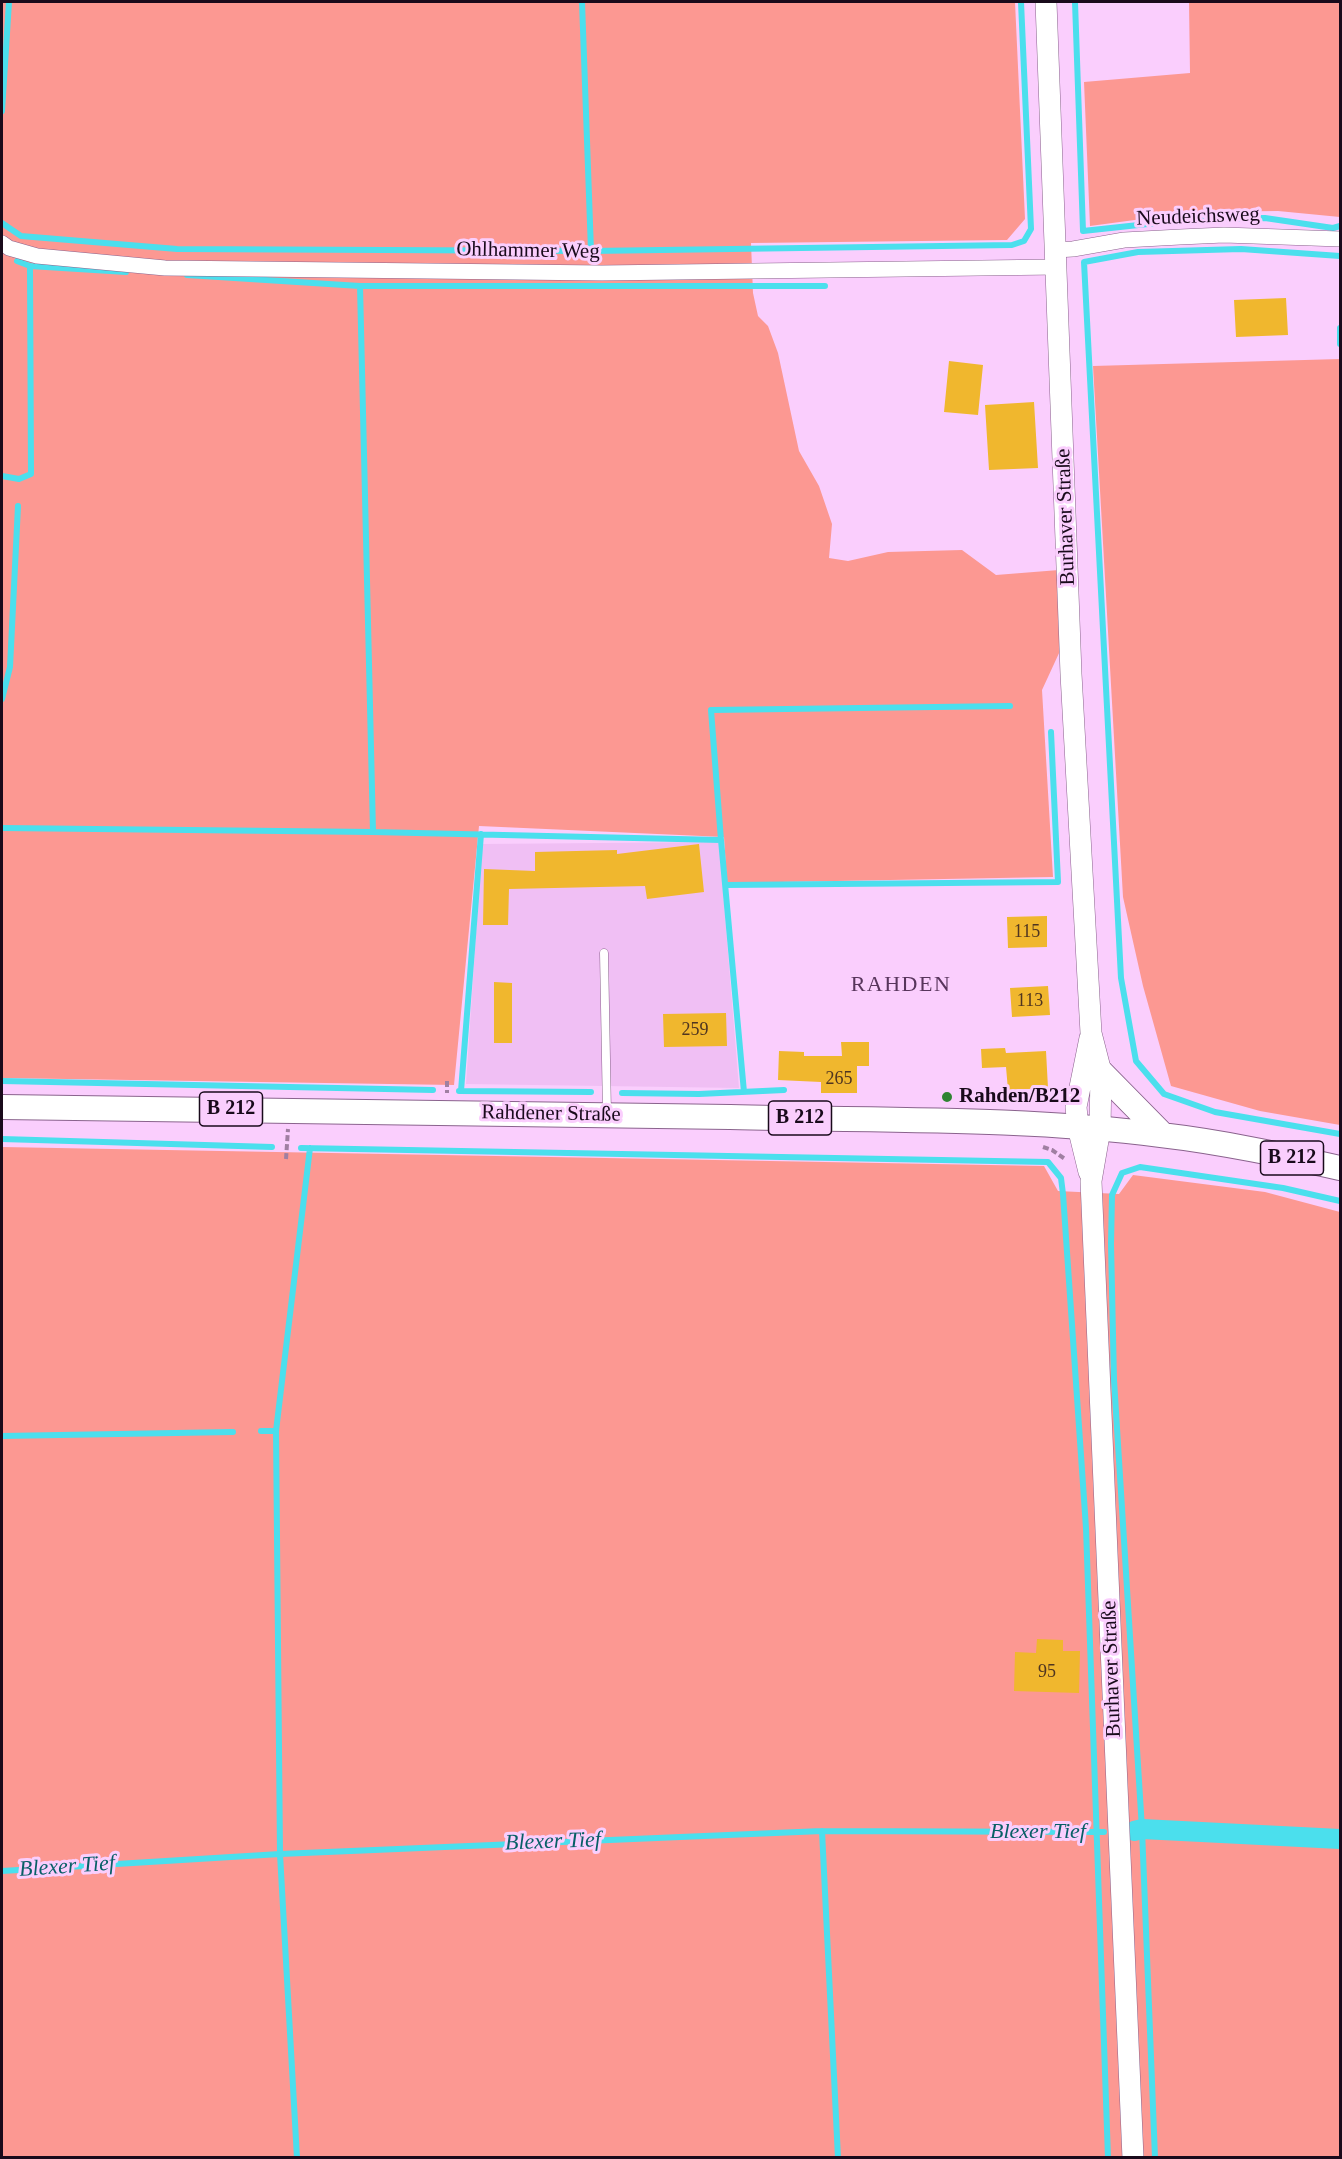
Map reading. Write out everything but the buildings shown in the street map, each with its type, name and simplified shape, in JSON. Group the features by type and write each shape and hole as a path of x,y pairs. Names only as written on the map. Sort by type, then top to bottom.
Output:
{"main road":[{"name":"Burhaver Straße","path":"1046,2 1071,674 1090,1033 1101,1072 1089,1128 1133,2157"},
{"name":"Burhaver Straße","path":"1089,1128 1076,1107 1090,1033"},
{"path":"1101,1072 1163,1135"},
{"name":"Rahdener Straße","path":"2,1107 949,1120 1089,1128"},
{"name":"B 212","path":"1089,1128 1163,1135 1243,1148 1341,1168"}],"street":[{"name":"Neudeichsweg","path":"1057,258 1073,249 1125,240 1224,236 1341,239"},
{"name":"Ohlhammer Weg","path":"2,243 9,248 37,256 165,268 602,273 1057,258"}],"lane":[{"path":"604,953 607,1114"}],"path":[{"path":"286,1158 288,1130"}],"shaded area":[{"path":"2,2 1015,2 1025,219 1007,240 751,243 753,293 758,316 768,326 778,353 799,451 819,486 832,524 829,558 848,561 888,552 962,550 996,575 1059,570 1060,651 1042,690 1053,877 727,883 724,837 479,826 454,1085 2,1078"},
{"path":"1189,2 1340,2 1340,217 1278,211 1194,212 1090,226 1084,82 1190,73"},
{"path":"1340,359 1340,1125 1260,1111 1171,1086 1143,986 1123,897 1093,366"},
{"path":"719,842 739,1088 466,1084 482,844"},
{"path":"2,1147 1044,1166 1058,1191 1119,1194 1133,1175 1265,1192 1340,1212 1340,2157 2,2158"}],"waterway":[{"path":"2,111 9,2"},
{"path":"582,2 591,251"},
{"path":"2,223 21,236 177,249 591,251 1012,245 1024,241 1031,229 1021,2"},
{"path":"1075,2 1083,231 1194,219 1265,218 1333,228 1340,226"},
{"path":"1340,256 1241,249 1138,252 1084,262 1121,978 1136,1061 1164,1094 1215,1112 1340,1134"},
{"path":"17,261 30,266 126,272"},
{"path":"2,476 19,479 31,474 30,266"},
{"path":"187,275 360,286 825,286"},
{"path":"360,286 373,832"},
{"path":"1340,328 1340,344"},
{"path":"2,699 10,667 18,506"},
{"path":"744,1092 711,710 1010,706"},
{"path":"726,885 1058,882 1051,732"},
{"path":"2,828 373,832 721,840"},
{"path":"461,1091 481,834"},
{"path":"2,1081 433,1090"},
{"path":"622,1093 699,1094 784,1090"},
{"path":"459,1091 591,1092"},
{"path":"2,1139 272,1147"},
{"path":"301,1148 1048,1162 1061,1178 1086,1528 1108,2158"},
{"path":"297,2158 280,1854 276,1431 310,1148"},
{"path":"1155,2158 1142,1829 1114,1380 1112,1195 1122,1173 1140,1167 1283,1188 1340,1201"},
{"path":"261,1431 276,1431"},
{"path":"2,1436 233,1432"},
{"name":"Blexer Tief","path":"1134,1831 1142,1829 1340,1839"},
{"path":"822,1831 838,2158"},
{"name":"Blexer Tief","path":"2,1871 280,1854 822,1831 1104,1832"}],"place":[{"name":"Rahden/B212","path":"947,1097"}],"district":[{"name":"RAHDEN","path":"901,985"}]}
